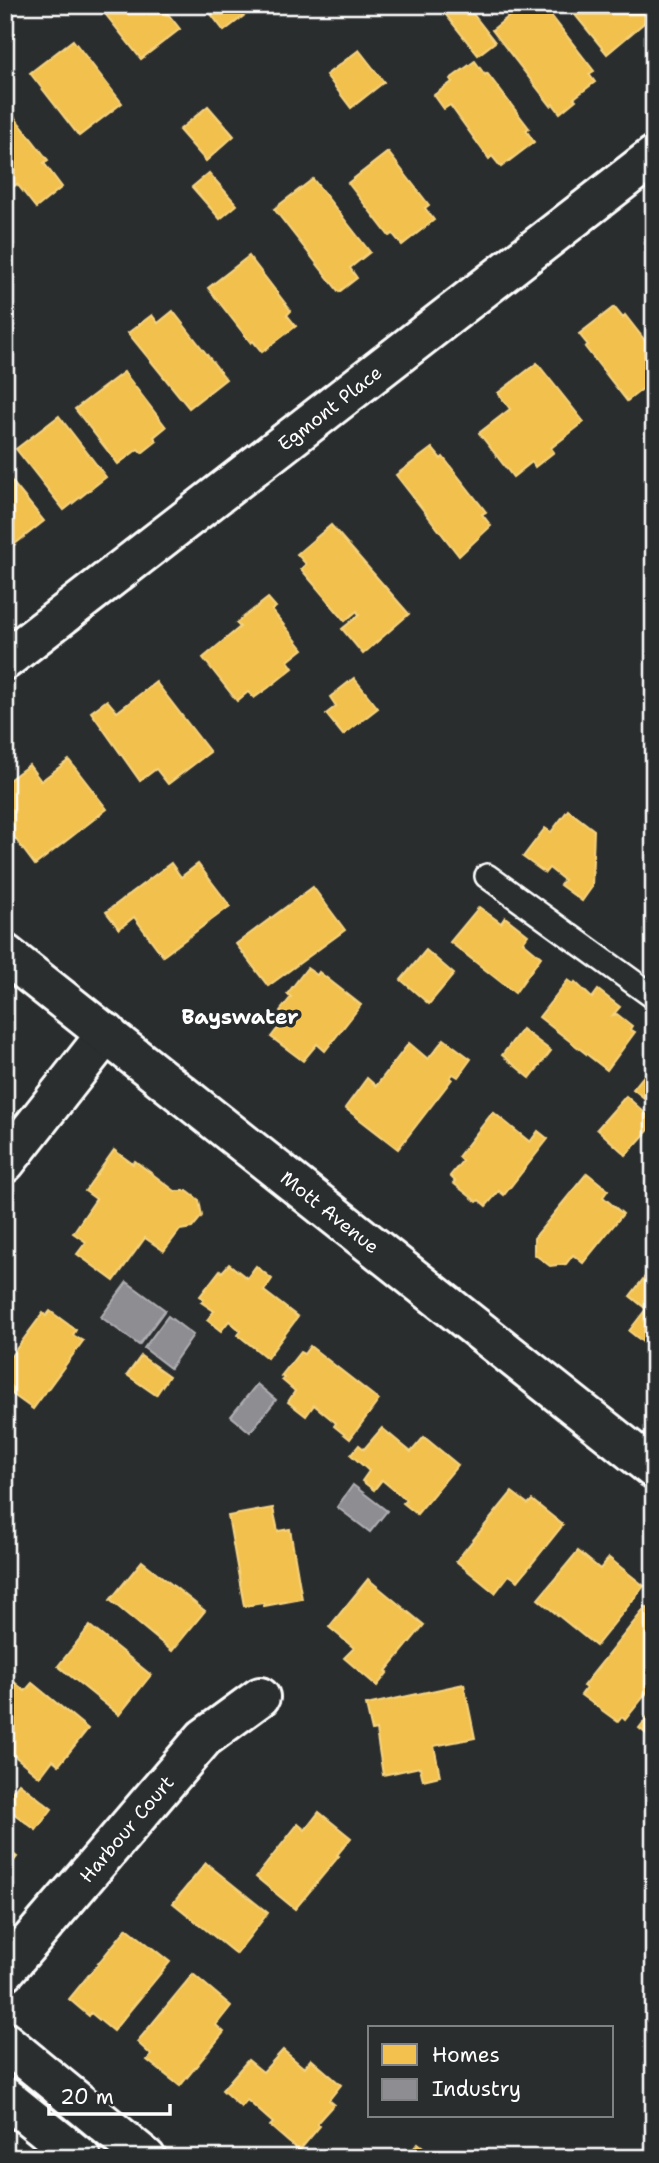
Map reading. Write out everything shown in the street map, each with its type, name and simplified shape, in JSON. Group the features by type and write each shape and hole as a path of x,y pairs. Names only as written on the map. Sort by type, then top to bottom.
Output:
{"street":[{"name":"Egmont Place","path":"5,660 654,156"},
{"name":"Mott Avenue","path":"5,954 654,1469"},
{"path":"5,1163 107,1033"},
{"name":"Harbour Court","path":"5,1971 204,1738 260,1696"},
{"path":"5,2042 146,2158"},
{"path":"5,2096 81,2158"}],"lane":[{"path":"487,876 654,997"}],"building: Homes":[{"path":"161,5 180,29 141,59 99,6"},
{"path":"204,5 258,5 224,31"},
{"path":"438,5 466,5 495,42 478,55"},
{"path":"523,5 543,5 594,71 589,74 595,82 560,113 553,104 551,106 492,30"},
{"path":"567,5 654,5 654,22 650,18 607,54"},
{"path":"73,40 122,103 79,136 30,73"},
{"path":"359,50 384,82 351,108 326,75"},
{"path":"475,61 529,128 526,130 534,142 501,167 492,156 489,159 450,105 444,109 434,95 452,82 450,79"},
{"path":"5,105 48,160 44,163 62,187 36,208 17,184 6,193 5,191"},
{"path":"208,106 234,136 206,161 179,130"},
{"path":"388,152 429,205 425,208 434,220 402,245 393,234 389,236 348,183"},
{"path":"209,173 237,205 220,219 192,187"},
{"path":"313,179 370,252 350,268 357,278 339,292 274,209"},
{"path":"249,256 291,311 287,315 296,326 262,352 253,341 251,343 208,288"},
{"path":"614,307 623,318 625,315 654,352 654,380 627,401 585,347 588,345 579,334"},
{"path":"173,311 226,379 189,408 128,333 152,315 158,323"},
{"path":"537,363 584,422 551,448 554,452 535,467 532,462 513,477 479,433 510,409 498,393"},
{"path":"124,372 166,427 154,437 157,441 142,453 138,449 118,464 75,409"},
{"path":"59,416 106,477 64,510 16,449"},
{"path":"432,448 441,459 443,457 486,512 482,514 491,526 459,556 396,475"},
{"path":"5,473 44,521 5,552"},
{"path":"331,525 409,614 363,654 342,629 359,615 357,611 345,621 301,569 306,564 297,554"},
{"path":"268,598 276,607 272,610 303,649 288,661 293,668 268,688 254,698 248,692 237,701 203,658 240,627 236,623"},
{"path":"354,678 378,708 343,735 326,714 336,706 330,697"},
{"path":"156,682 210,752 168,784 156,769 140,781 91,712 107,700 117,712"},
{"path":"69,760 107,809 35,865 5,825 5,783 29,765 41,781"},
{"path":"568,810 594,830 592,887 582,901 560,885 564,880 549,868 545,873 523,857 545,828 551,832"},
{"path":"171,863 181,877 198,864 230,906 163,956 134,917 119,929 106,912"},
{"path":"313,887 345,930 268,986 236,944"},
{"path":"479,907 501,923 505,917 528,935 523,942 541,957 515,993 450,942"},
{"path":"426,950 454,974 429,1004 401,980"},
{"path":"307,968 317,975 319,972 361,1005 325,1051 317,1044 303,1061 271,1037 287,1016 280,1011 291,997 287,994"},
{"path":"568,980 574,984 575,982 592,998 598,990 620,1007 613,1015 617,1014 632,1026 630,1029 635,1032 607,1070 539,1017"},
{"path":"522,1029 551,1051 530,1078 502,1055"},
{"path":"444,1039 471,1059 458,1077 453,1074 450,1078 452,1079 398,1149 345,1108 367,1078 376,1086 409,1043 428,1059"},
{"path":"654,1063 654,1106 633,1089"},
{"path":"626,1096 654,1121 654,1124 626,1155 597,1129"},
{"path":"493,1112 530,1142 538,1131 548,1139 504,1195 499,1191 486,1206 453,1183 455,1181 450,1176 462,1161 458,1157"},
{"path":"114,1150 133,1164 135,1161 175,1191 187,1191 199,1200 202,1216 192,1228 180,1230 164,1251 145,1238 114,1281 77,1254 86,1242 73,1233 96,1199 85,1191"},
{"path":"587,1173 608,1190 603,1197 623,1214 583,1263 573,1255 566,1264 550,1266 534,1254 534,1238"},
{"path":"229,1264 247,1278 256,1266 272,1279 264,1291 298,1317 267,1358 238,1335 241,1331 229,1321 221,1331 207,1320 214,1311 201,1302 204,1299 200,1296 220,1270 222,1272"},
{"path":"654,1265 654,1351 629,1331 646,1309 630,1296"},
{"path":"50,1311 76,1330 73,1335 83,1341 33,1409 5,1389 5,1364 43,1313 46,1316"},
{"path":"310,1346 379,1400 350,1439 314,1405 306,1416 288,1402 295,1391 281,1376 300,1352 304,1354"},
{"path":"141,1356 169,1376 156,1395 127,1375"},
{"path":"382,1428 411,1452 424,1437 458,1465 417,1514 403,1503 406,1500 382,1480 374,1490 362,1481 369,1471 351,1455 359,1445 364,1449"},
{"path":"512,1492 528,1504 532,1500 563,1525 518,1581 509,1575 495,1593 456,1561"},
{"path":"273,1508 278,1531 290,1529 302,1599 264,1606 263,1603 244,1606 228,1516"},
{"path":"578,1551 600,1569 609,1558 644,1586 596,1646 538,1599"},
{"path":"142,1561 205,1611 172,1651 110,1600"},
{"path":"368,1579 424,1625 377,1686 344,1658 354,1648 329,1627"},
{"path":"646,1607 654,1613 654,1684 625,1720 622,1717 618,1722 581,1695 586,1688 583,1686"},
{"path":"90,1626 151,1675 119,1715 58,1666"},
{"path":"7,1676 25,1691 32,1683 88,1729 59,1765 53,1760 40,1777 5,1748"},
{"path":"464,1684 475,1738 434,1746 440,1776 423,1780 420,1767 383,1775 376,1730 372,1731 366,1705"},
{"path":"654,1709 654,1740 639,1728"},
{"path":"19,1783 52,1809 36,1830 5,1807 5,1801"},
{"path":"319,1812 351,1838 295,1909 256,1877 298,1824 305,1830"},
{"path":"5,1848 17,1857 5,1872"},
{"path":"206,1863 268,1913 236,1954 173,1903"},
{"path":"127,1928 170,1962 113,2031 69,1999"},
{"path":"193,1974 231,2006 216,2025 224,2032 180,2086 147,2060 151,2055 137,2042"},
{"path":"283,2050 304,2068 311,2059 341,2085 329,2100 334,2104 317,2123 320,2126 299,2151 270,2126 273,2123 247,2100 241,2107 222,2090 248,2060 263,2072"},
{"path":"418,2143 437,2158 406,2158"}],"building: Industry":[{"path":"127,1282 165,1310 139,1345 101,1317"},
{"path":"168,1316 193,1335 170,1368 144,1348"},
{"path":"257,1384 276,1400 250,1432 231,1416"},
{"path":"353,1485 387,1511 370,1532 337,1507"}],"district":[{"name":"Bayswater","path":"240,1017"}]}
